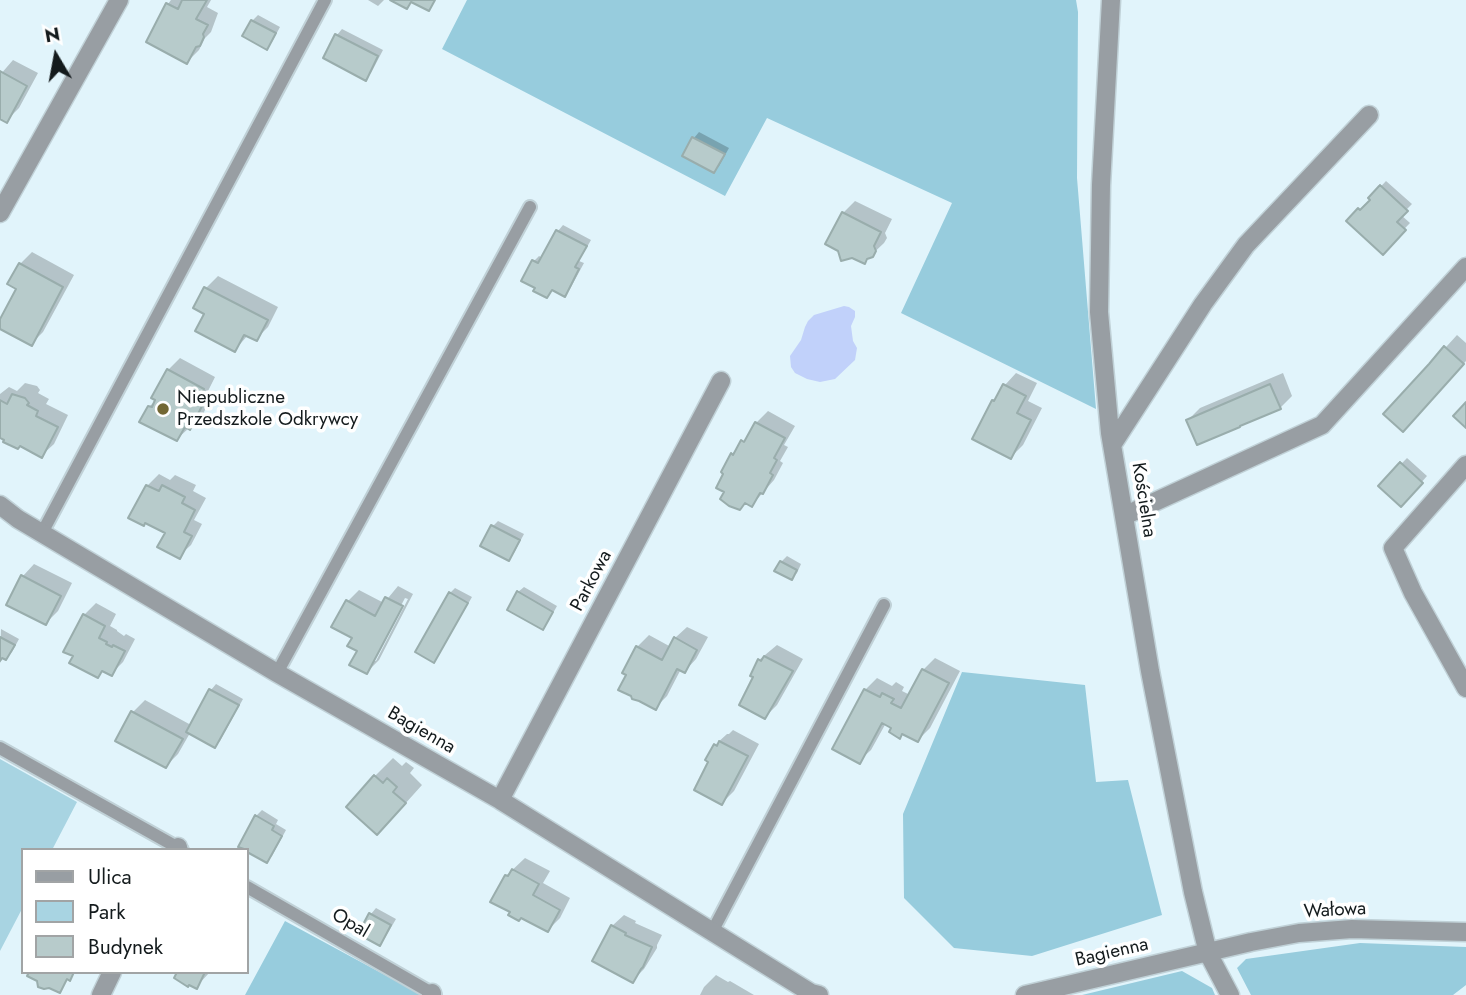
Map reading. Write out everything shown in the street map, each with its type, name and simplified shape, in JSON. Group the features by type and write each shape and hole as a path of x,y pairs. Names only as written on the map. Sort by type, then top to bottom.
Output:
{"street":[{"path":"0,213 119,0"},
{"name":"Kościelna","path":"1111,0 1101,185 1099,312 1112,445 1150,671 1193,892 1208,953 1230,995"},
{"path":"1112,445 1203,304 1246,245 1369,115"},
{"path":"1124,516 1322,425 1466,267"},
{"name":"Parkowa","path":"500,800 721,381"},
{"path":"1466,465 1393,548 1413,593 1466,688"},
{"name":"Bagienna","path":"0,505 18,519 277,673 500,800 811,993 819,995"},
{"name":"Wałowa","path":"1208,953 1299,933 1352,929 1466,932"},
{"name":"Bagienna","path":"1025,995 1208,953"},
{"path":"100,995 111,974"}],"lane":[{"path":"42,533 325,0"},
{"path":"277,673 530,207"},
{"path":"712,932 884,605"},
{"path":"0,748 177,848"},
{"name":"Opal","path":"248,888 432,995"}],"green space":[{"path":"0,759 77,802 53,848 21,848 21,911 0,951"}],"shaded area":[{"path":"467,0 1076,0 1077,178 1096,409 901,313 952,203 767,118 725,196 442,49"},
{"path":"844,306 855,311 851,326 857,348 855,360 835,379 820,382 795,373 791,367 790,356 801,340 808,321 814,315"},
{"path":"962,672 1085,685 1096,782 1128,780 1162,915 1032,956 954,948 904,898 903,814"},
{"path":"285,921 422,995 245,995"},
{"path":"1360,943 1466,947 1466,985 1453,995 1251,995 1237,968 1246,959"},
{"path":"1182,971 1212,988 1215,995 1082,995"}],"building":[{"path":"182,0 207,0 196,19 208,25 200,46 196,47 187,64 146,42 166,3 178,9"},
{"path":"390,0 435,0 429,11 411,2 407,9"},
{"path":"251,20 276,33 267,50 242,36"},
{"path":"335,34 378,56 366,81 323,58"},
{"path":"0,71 27,86 7,123 0,119"},
{"path":"692,137 725,154 714,173 682,156"},
{"path":"1380,185 1408,211 1397,222 1406,230 1383,255 1346,221 1370,200 1368,198"},
{"path":"842,212 881,232 874,246 876,251 873,257 867,259 865,264 852,258 841,261 838,251 825,244"},
{"path":"556,230 587,246 575,267 579,269 565,297 552,290 547,298 521,281 532,260 538,263"},
{"path":"19,263 63,287 32,346 0,329 0,319 16,289 7,284"},
{"path":"204,287 268,320 257,341 244,335 235,352 195,331 204,314 193,308"},
{"path":"1444,346 1464,364 1403,432 1383,414"},
{"path":"167,369 204,389 197,403 202,406 190,430 185,427 177,441 139,422 148,406 152,407 155,400 151,398"},
{"path":"1003,384 1026,396 1017,413 1031,420 1011,459 972,439"},
{"path":"1270,384 1281,409 1197,445 1186,420"},
{"path":"12,394 25,398 29,403 27,405 38,411 36,416 58,427 42,458 20,446 18,449 3,442 0,438 0,400 7,404"},
{"path":"1466,402 1466,428 1453,416"},
{"path":"755,422 785,438 774,458 777,460 770,473 773,475 763,494 760,493 752,507 745,503 740,510 720,499 724,492 716,488 731,453 733,455 741,440 744,442"},
{"path":"1400,462 1423,483 1401,507 1378,486"},
{"path":"146,485 159,491 162,485 185,497 182,503 195,510 184,532 192,536 180,559 157,547 165,533 128,518"},
{"path":"491,525 520,540 509,561 480,546"},
{"path":"780,561 797,570 792,580 774,571"},
{"path":"21,575 61,596 46,625 6,605"},
{"path":"517,591 553,612 543,630 507,610"},
{"path":"449,592 468,603 434,663 415,652"},
{"path":"385,597 403,606 367,674 349,665 357,651 347,646 352,638 331,627 346,600 375,616"},
{"path":"83,614 105,626 99,638 112,647 113,645 125,651 112,676 102,671 98,678 69,663 73,656 63,652"},
{"path":"0,637 15,645 6,660 2,658 0,661"},
{"path":"674,637 697,650 685,673 677,669 656,710 618,690 626,675 622,673 636,646 662,660"},
{"path":"764,656 793,671 765,719 739,705 753,677 750,676 758,659 761,661"},
{"path":"922,669 949,683 918,742 902,734 900,739 889,732 891,728 882,723 860,764 832,749 864,689 880,697 882,693 894,699 891,703 901,708"},
{"path":"209,689 239,705 215,748 186,732"},
{"path":"131,711 183,739 166,768 115,741"},
{"path":"719,741 748,756 722,805 694,790 708,762 705,760 714,744 717,746"},
{"path":"374,775 383,783 387,778 397,787 393,792 406,803 377,835 346,807"},
{"path":"255,815 274,826 272,830 282,836 267,863 248,853 248,848 238,847"},
{"path":"512,869 539,884 533,895 560,910 548,932 521,918 519,921 508,915 510,912 490,902 505,875 508,876"},
{"path":"369,913 391,925 380,946 358,934"},
{"path":"611,925 626,933 625,935 652,947 633,983 592,961"},
{"path":"73,974 70,981 67,979 60,993 38,987 37,981 27,976"},
{"path":"176,974 204,974 197,989 174,978"}],"place":[{"name":"Niepubliczne Przedszkole Odkrywcy","path":"163,409"}]}
